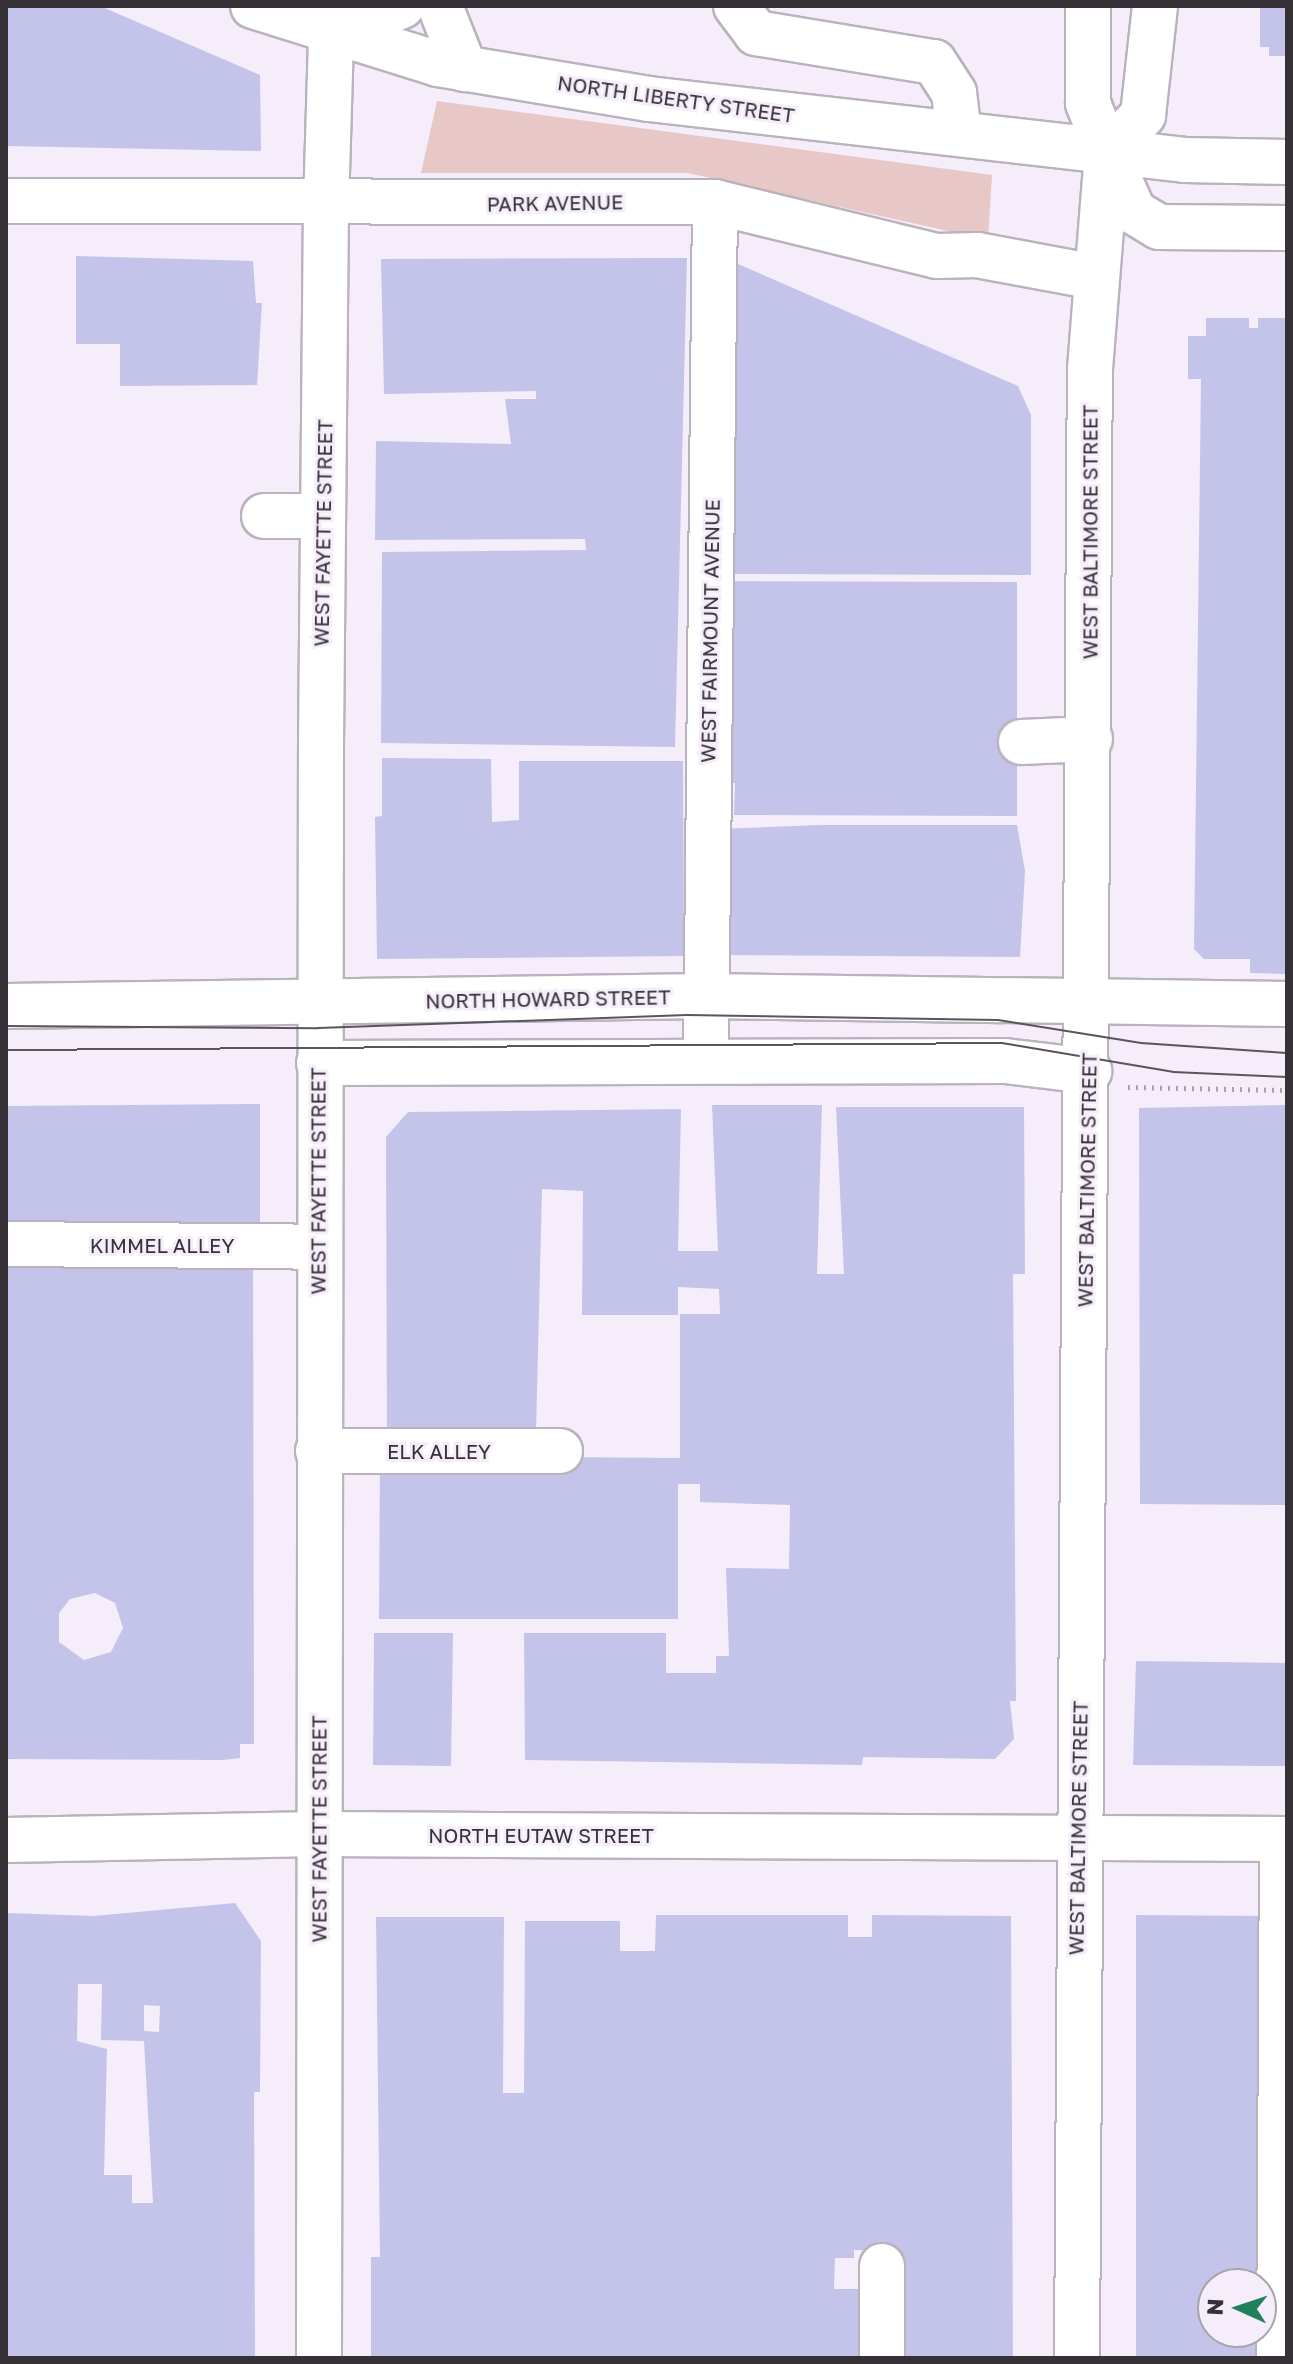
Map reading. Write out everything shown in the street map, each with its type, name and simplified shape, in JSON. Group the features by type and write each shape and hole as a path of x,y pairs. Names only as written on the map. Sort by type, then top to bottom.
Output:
{"main road":[{"name":"NORTH LIBERTY STREET","path":"253,6 329,16 465,69 664,101 959,131 1107,152 1287,162"},
{"path":"329,16 402,6"},
{"path":"440,6 465,69"},
{"path":"736,6 756,33 934,62 954,93 959,131"},
{"name":"WEST BALTIMORE STREET","path":"1077,2358 1077,1837 1108,1079 1089,1001 1096,277 1107,152 1088,103 1088,6"},
{"path":"1155,6 1143,115 1107,152 1134,212 1159,227 1287,228"},
{"name":"WEST FAYETTE STREET","path":"319,2358 318,1003 329,16"},
{"name":"PARK AVENUE","path":"6,201 326,207 715,202 937,256 977,255 1096,277"},
{"name":"WEST FAIRMOUNT AVENUE","path":"706,1060 715,202"},
{"path":"264,516 323,516"},
{"path":"1021,742 1090,739"},
{"name":"NORTH HOWARD STREET","path":"6,1006 705,996 1287,1004"},
{"path":"319,1063 1005,1061 1108,1079"},
{"name":"KIMMEL ALLEY","path":"6,1244 319,1247"},
{"name":"ELK ALLEY","path":"318,1451 560,1451"},
{"name":"NORTH EUTAW STREET","path":"6,1840 319,1834 1285,1839"},
{"path":"1279,2358 1285,1839"},
{"path":"882,2266 882,2358"}],"path":[{"path":"1108,1079 1287,1090"}],"shaded area":[{"path":"437,101 992,175 988,240 688,173 421,173"}],"building":[{"path":"6,6 100,6 260,75 261,151 6,146"},
{"path":"1260,6 1287,6 1287,56 1269,56 1269,47 1260,47"},
{"path":"76,256 253,261 256,303 262,303 257,385 120,386 120,344 76,344"},
{"path":"687,258 675,747 381,743 382,552 586,550 585,539 375,540 376,441 511,444 505,399 536,399 536,391 384,394 381,259"},
{"path":"738,264 1018,386 1031,415 1031,575 730,574"},
{"path":"1206,318 1249,318 1249,328 1258,328 1258,318 1287,318 1287,974 1250,973 1250,959 1204,959 1194,949 1201,379 1188,379 1188,336 1206,336"},
{"path":"724,581 1017,582 1017,816 734,815 735,783 719,783"},
{"path":"382,758 491,759 492,822 519,820 519,761 683,761 684,956 377,959 375,817 382,816"},
{"path":"820,825 1017,825 1025,871 1020,957 718,955 718,829"},
{"path":"260,1104 260,1233 126,1233 126,1222 116,1222 117,1233 6,1234 6,1106"},
{"path":"712,1105 822,1105 817,1274 844,1274 836,1107 1024,1107 1025,1274 1013,1274 1016,1701 1010,1701 1014,1739 995,1759 863,1757 862,1765 525,1760 524,1633 666,1633 666,1673 716,1673 716,1656 729,1656 726,1568 789,1569 790,1505 700,1502 700,1484 678,1484 678,1619 379,1619 380,1456 680,1458 680,1314 720,1314 719,1289 678,1287 678,1315 582,1315 583,1191 542,1189 536,1431 387,1444 386,1137 408,1112 681,1109 678,1251 718,1251"},
{"path":"1287,1105 1287,1505 1140,1504 1139,1108"},
{"path":"253,1247 254,1744 240,1744 240,1758 6,1759 6,1251","holes":["95,1593 115,1603 123,1628 111,1652 84,1660 59,1642 59,1613 70,1599"]},
{"path":"374,1633 453,1633 451,1766 373,1765"},
{"path":"1136,1661 1287,1663 1287,1766 1133,1765"},
{"path":"235,1903 261,1941 260,2092 254,2092 255,2358 6,2358 6,1913 94,1916","holes":["78,1984 102,1984 101,2040 144,2041 153,2203 132,2203 132,2175 104,2175 107,2049 77,2041","144,2005 160,2006 159,2032 144,2031"]},
{"path":"656,1915 848,1915 848,1937 872,1937 872,1915 1011,1916 1013,2358 894,2358 897,2250 854,2250 854,2258 835,2258 834,2289 859,2289 859,2358 371,2358 371,2257 380,2257 376,1917 504,1917 503,2093 524,2093 525,1921 620,1921 620,1951 655,1951"},
{"path":"1136,1915 1268,1916 1264,2268 1197,2268 1197,2348 1263,2348 1263,2358 1136,2358"}],"tram line":[{"path":"6,1026 318,1028 687,1015 998,1020 1141,1043 1287,1053"},
{"path":"6,1050 1002,1043 1173,1072 1287,1077"}]}
